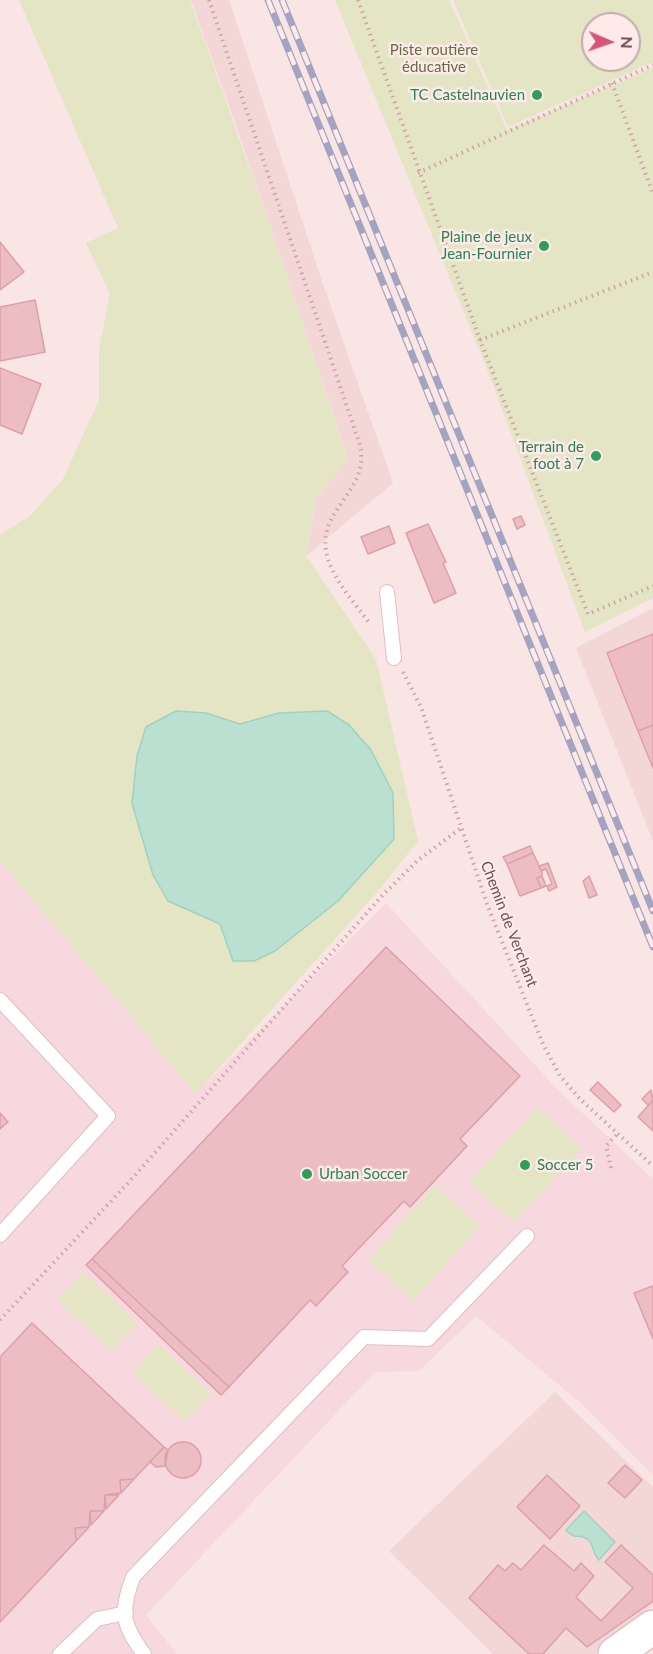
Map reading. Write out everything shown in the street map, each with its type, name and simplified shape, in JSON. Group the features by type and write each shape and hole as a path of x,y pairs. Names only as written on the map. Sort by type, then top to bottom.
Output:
{"street":[{"path":"615,1654 653,1627"}],"lane":[{"path":"387,592 394,658"},
{"path":"0,1000 108,1116 0,1235"},
{"path":"144,1654 127,1631 127,1593 133,1577 364,1337 428,1339 527,1236"},
{"path":"65,1653 97,1618 126,1613"}],"path":[{"name":"Chemin de Verchant","path":"209,0 363,458 358,478 333,513 326,532 326,551 333,571 394,658 421,707 487,904 542,1042 560,1076 617,1134 653,1166"},
{"path":"358,0 418,173 480,340 588,614 653,586"},
{"path":"418,173 653,65"},
{"path":"612,83 653,194"},
{"path":"480,340 653,272"},
{"path":"0,1320 128,1183 381,897 417,861 461,828"},
{"path":"611,1168 606,1146 617,1134"}],"shaded area":[{"path":"191,0 229,0 323,284 393,483 306,556 316,499 348,458 240,137"},
{"path":"653,608 653,841 576,648"},
{"path":"176,711 206,713 240,724 279,713 327,711 349,725 371,750 393,793 394,839 338,901 275,951 254,961 233,961 220,924 168,901 153,875 132,803 137,756 146,727"},
{"path":"0,861 196,1094 386,903 558,1090 653,1179 653,1475 583,1405 476,1316 419,1371 375,1372 146,1615 177,1654 0,1654"},
{"path":"555,1392 653,1487 653,1605 594,1654 493,1654 389,1551"},
{"path":"584,1511 615,1542 599,1560 587,1539 575,1536 566,1530"}],"green space":[{"path":"19,0 190,0 269,223 348,459 316,499 306,556 376,659 418,841 379,890 196,1094 0,861 0,535 30,516 63,479 99,400 99,350 110,294 86,243 118,228"},
{"name":"Plaine de jeux Jean-Fournier","path":"335,0 449,0 507,130 653,68 653,598 585,632 484,361"},
{"name":"TC Castelnauvien","path":"453,0 653,0 653,62 641,67 641,12 581,12 581,72 631,72 508,127"},
{"name":"Soccer 5","path":"537,1107 582,1148 514,1223 469,1182"},
{"path":"435,1185 480,1226 413,1301 368,1260"},
{"path":"83,1272 137,1323 111,1351 57,1300"},
{"path":"158,1344 211,1394 185,1422 132,1372"}],"building":[{"path":"0,242 24,272 0,290"},
{"path":"35,300 45,352 0,361 0,307"},
{"path":"0,368 41,384 22,434 0,425"},
{"path":"521,516 525,525 517,529 513,519"},
{"path":"428,524 446,562 443,563 456,593 434,603 406,533"},
{"path":"389,526 395,543 368,554 361,537"},
{"path":"653,634 653,725 638,731 607,653"},
{"path":"653,725 653,768 638,731"},
{"path":"530,846 533,853 507,864 503,857"},
{"path":"533,853 542,872 542,876 537,878 541,888 520,896 507,864"},
{"path":"548,863 557,887 549,891 547,886 552,884 546,869 541,871 539,866"},
{"path":"542,876 546,886 541,888 537,878"},
{"path":"589,876 597,895 589,898 583,881"},
{"name":"Urban Soccer","path":"386,947 520,1076 460,1139 467,1146 410,1207 404,1201 342,1266 348,1272 316,1306 310,1300 229,1387 92,1259"},
{"path":"598,1082 621,1105 614,1112 590,1090"},
{"path":"651,1090 653,1100 648,1105 642,1099"},
{"path":"653,1100 653,1131 638,1117"},
{"path":"0,1113 8,1122 0,1129"},
{"path":"92,1259 229,1387 221,1395 86,1265"},
{"path":"653,1286 653,1339 634,1293"},
{"path":"32,1323 164,1447 134,1479 120,1480 121,1493 105,1495 104,1511 90,1511 89,1527 75,1528 76,1541 0,1622 0,1357"},
{"path":"183,1442 196,1447 201,1460 196,1473 183,1478 170,1473 165,1460 170,1447"},
{"path":"164,1447 168,1450 165,1466 156,1467 150,1462"},
{"path":"625,1465 642,1480 625,1498 608,1483"},
{"path":"547,1475 580,1506 550,1539 517,1507"},
{"path":"134,1479 121,1493 120,1480"},
{"path":"105,1495 119,1495 106,1509"},
{"path":"90,1511 104,1511 91,1525"},
{"path":"89,1527 76,1541 75,1528"},
{"path":"544,1545 574,1571 581,1563 594,1576 576,1597 601,1621 633,1588 605,1562 621,1545 653,1575 653,1601 587,1647 566,1628 543,1654 529,1654 469,1598 498,1565 505,1571 513,1563 521,1570"}],"railway":[{"path":"268,0 653,947"},
{"path":"282,0 653,911"}],"place":[{"name":"TC Castelnauvien","path":"537,95"},
{"name":"Plaine de jeux Jean-Fournier","path":"544,246"},
{"name":"Terrain de foot à 7","path":"596,456"},
{"name":"Soccer 5","path":"525,1165"},
{"name":"Urban Soccer","path":"307,1174"}],"park label":[{"name":"Piste routière éducative","path":"434,58"}]}
